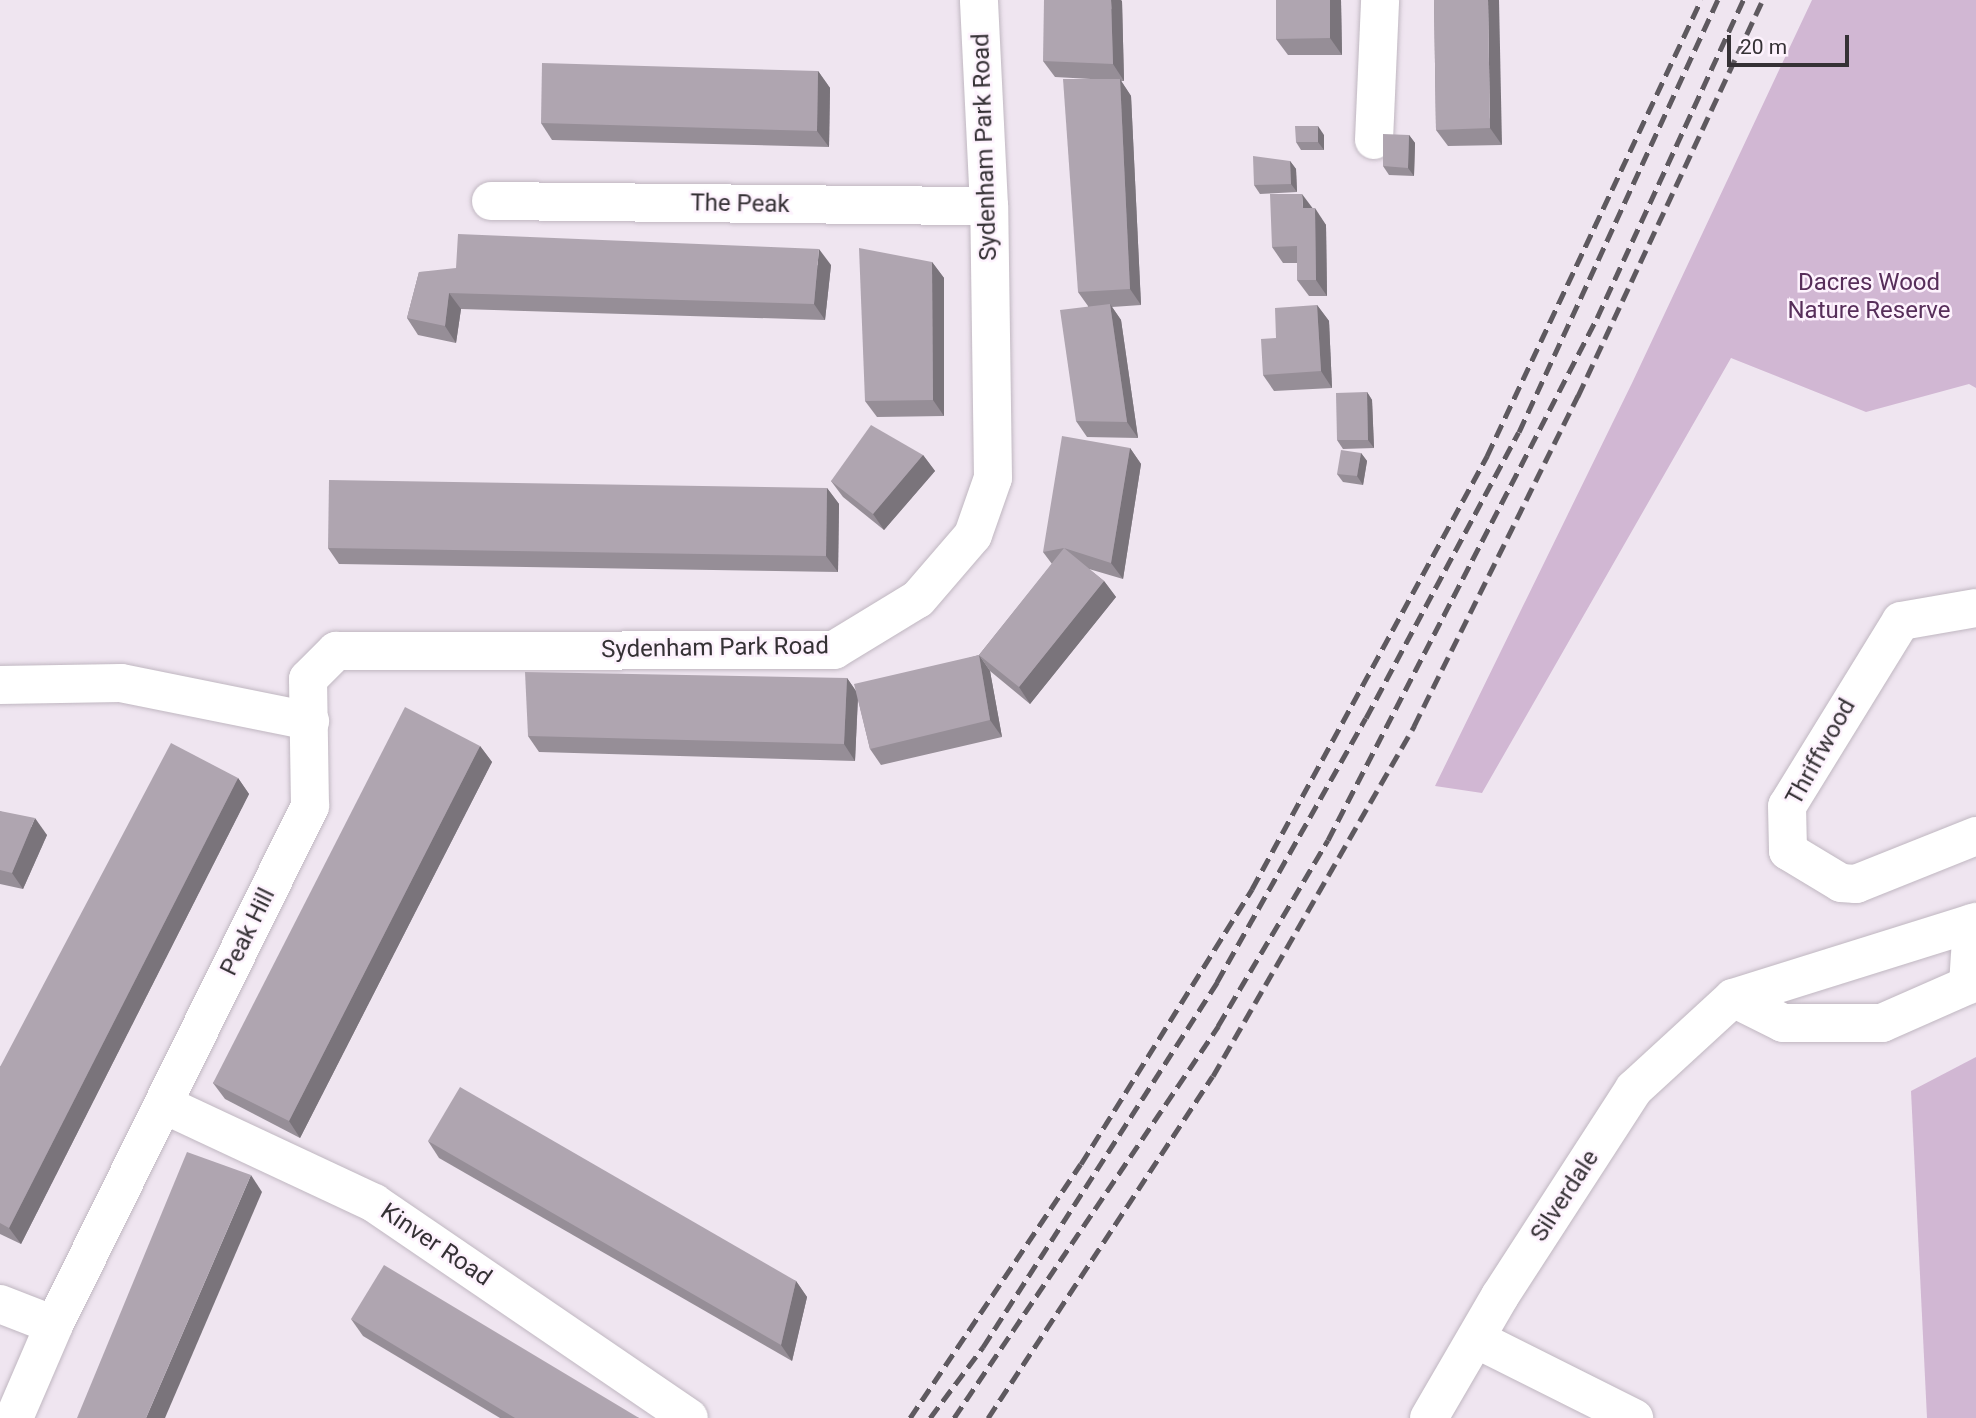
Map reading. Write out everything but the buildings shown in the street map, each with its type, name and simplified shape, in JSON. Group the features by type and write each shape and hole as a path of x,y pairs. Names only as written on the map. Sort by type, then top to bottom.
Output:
{"street":[{"name":"Sydenham Park Road","path":"310,721 308,678 335,651 834,650 918,599 973,535 993,478 989,206 979,0"},
{"path":"1374,140 1380,0"},
{"name":"The Peak","path":"491,201 989,206"},
{"name":"Thriffwood","path":"1976,608 1901,621 1787,806 1788,851 1841,883 1856,884 1976,836"},
{"path":"0,685 121,683 310,721"},
{"name":"Peak Hill","path":"14,1418 54,1325 165,1105 310,806 310,721"},
{"name":"Silverdale","path":"1429,1418 1634,1089 1732,998 1974,923 1968,985 1882,1023 1783,1023 1732,998"},
{"name":"Kinver Road","path":"165,1105 374,1203 689,1418"},
{"path":"0,1304 54,1325"},
{"path":"1476,1339 1634,1418"}],"green space":[{"name":"Dacres Wood Nature Reserve","path":"1812,0 1976,0 1976,388 1969,384 1866,412 1731,358 1482,793 1435,786 1633,381"},
{"path":"1976,1057 1976,1418 1927,1418 1911,1091"}],"railway":[{"path":"910,1418 1081,1164 1252,889 1487,456 1701,0"},
{"path":"930,1418 983,1347 1217,982 1366,718 1519,432 1718,0"},
{"path":"954,1418 1218,1026 1328,840 1597,318 1743,0"},
{"path":"988,1418 1213,1076 1414,726 1578,396 1763,0"}]}
